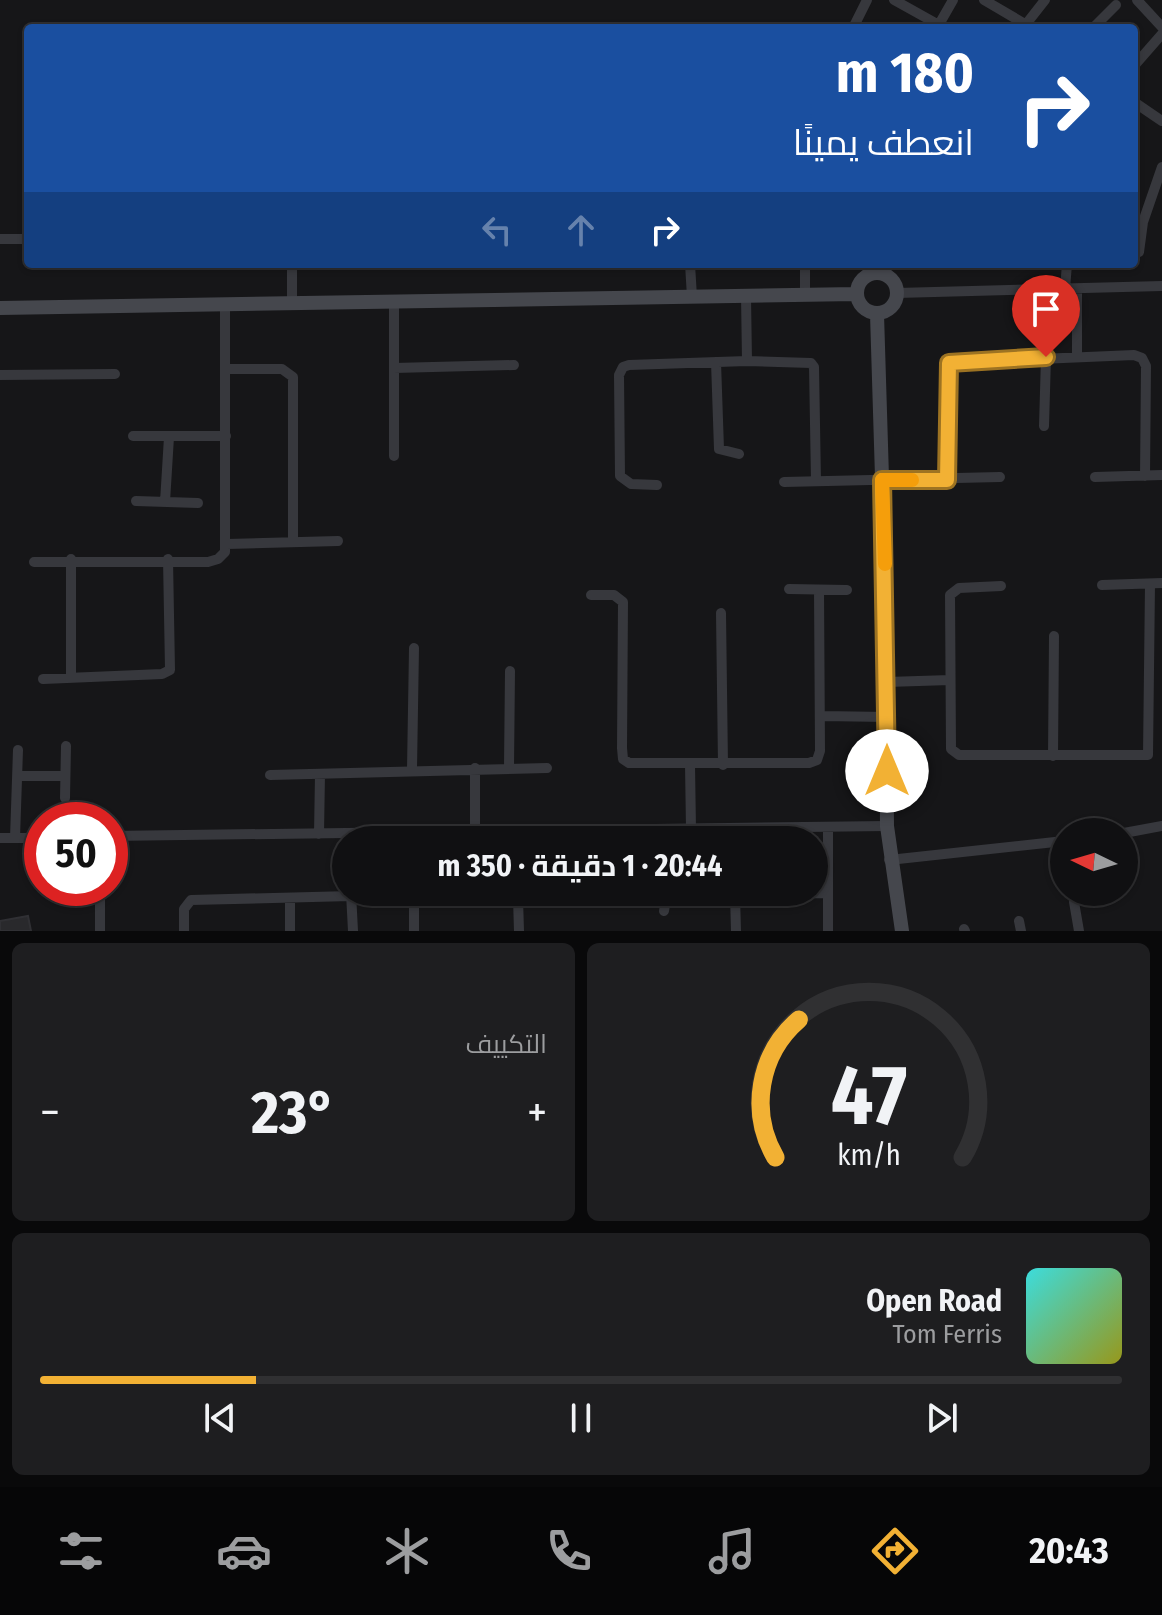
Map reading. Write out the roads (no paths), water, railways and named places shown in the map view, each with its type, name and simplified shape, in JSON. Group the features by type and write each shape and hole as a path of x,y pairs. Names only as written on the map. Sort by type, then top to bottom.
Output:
{"main road":[{"path":"876,268 891,278 897,293 893,305 877,314 860,306 856,294 864,277 876,268"},
{"path":"0,308 856,294"},
{"path":"877,314 887,682 887,826 889,860 902,931"}],"street":[{"path":"855,24 867,0"},
{"path":"894,0 935,24"},
{"path":"939,24 953,0"},
{"path":"984,0 1021,24"},
{"path":"1026,24 1045,0"},
{"path":"1137,0 1162,27"},
{"path":"1097,24 1116,5"},
{"path":"1138,61 1162,34"},
{"path":"1138,105 1162,121"},
{"path":"1139,252 1138,221 1162,167"},
{"path":"0,239 24,239"},
{"path":"292,268 292,304"},
{"path":"690,268 692,297"},
{"path":"805,268 805,295"},
{"path":"1068,268 1077,356"},
{"path":"897,293 1162,286"},
{"path":"746,296 747,361"},
{"path":"394,303 394,456"},
{"path":"34,562 218,559 227,544 225,304"},
{"path":"947,480 949,363 1077,356 1134,355 1142,358 1146,366 1145,476"},
{"path":"1044,426 1046,357"},
{"path":"716,362 719,449 739,454"},
{"path":"657,485 631,484 620,476 621,370 629,365 806,362 814,367 816,481"},
{"path":"394,368 514,365"},
{"path":"225,369 282,369 293,377 293,542"},
{"path":"0,375 115,374"},
{"path":"133,436 226,436"},
{"path":"165,502 169,437"},
{"path":"1095,477 1162,475"},
{"path":"784,482 1000,477"},
{"path":"136,501 198,503"},
{"path":"227,544 338,541"},
{"path":"71,559 71,678"},
{"path":"43,679 162,674 170,670 168,559"},
{"path":"1001,586 959,588 951,592 950,680 954,753 1148,755 1156,584 1102,585"},
{"path":"789,589 847,590"},
{"path":"591,595 614,595 623,602 623,759 638,765 723,765 809,763 817,760 822,716 819,590"},
{"path":"721,613 723,765"},
{"path":"1053,756 1054,636"},
{"path":"412,769 414,648"},
{"path":"509,767 510,671"},
{"path":"887,682 950,680"},
{"path":"822,716 887,717"},
{"path":"65,798 66,746"},
{"path":"15,838 18,750"},
{"path":"690,765 691,826"},
{"path":"475,768 475,826"},
{"path":"270,775 412,769 547,768"},
{"path":"319,834 320,774"},
{"path":"18,776 65,776"},
{"path":"828,827 887,826"},
{"path":"1138,830 1162,826"},
{"path":"128,836 332,835"},
{"path":"0,838 24,838"},
{"path":"889,860 1050,843"},
{"path":"184,931 184,909 191,900 332,895"},
{"path":"290,898 290,931"},
{"path":"100,906 100,931"},
{"path":"352,906 353,931"},
{"path":"414,906 414,931"},
{"path":"518,906 519,931"},
{"path":"664,911 665,906"},
{"path":"735,906 736,931"},
{"path":"828,906 828,931"},
{"path":"1075,906 1079,931"}]}
